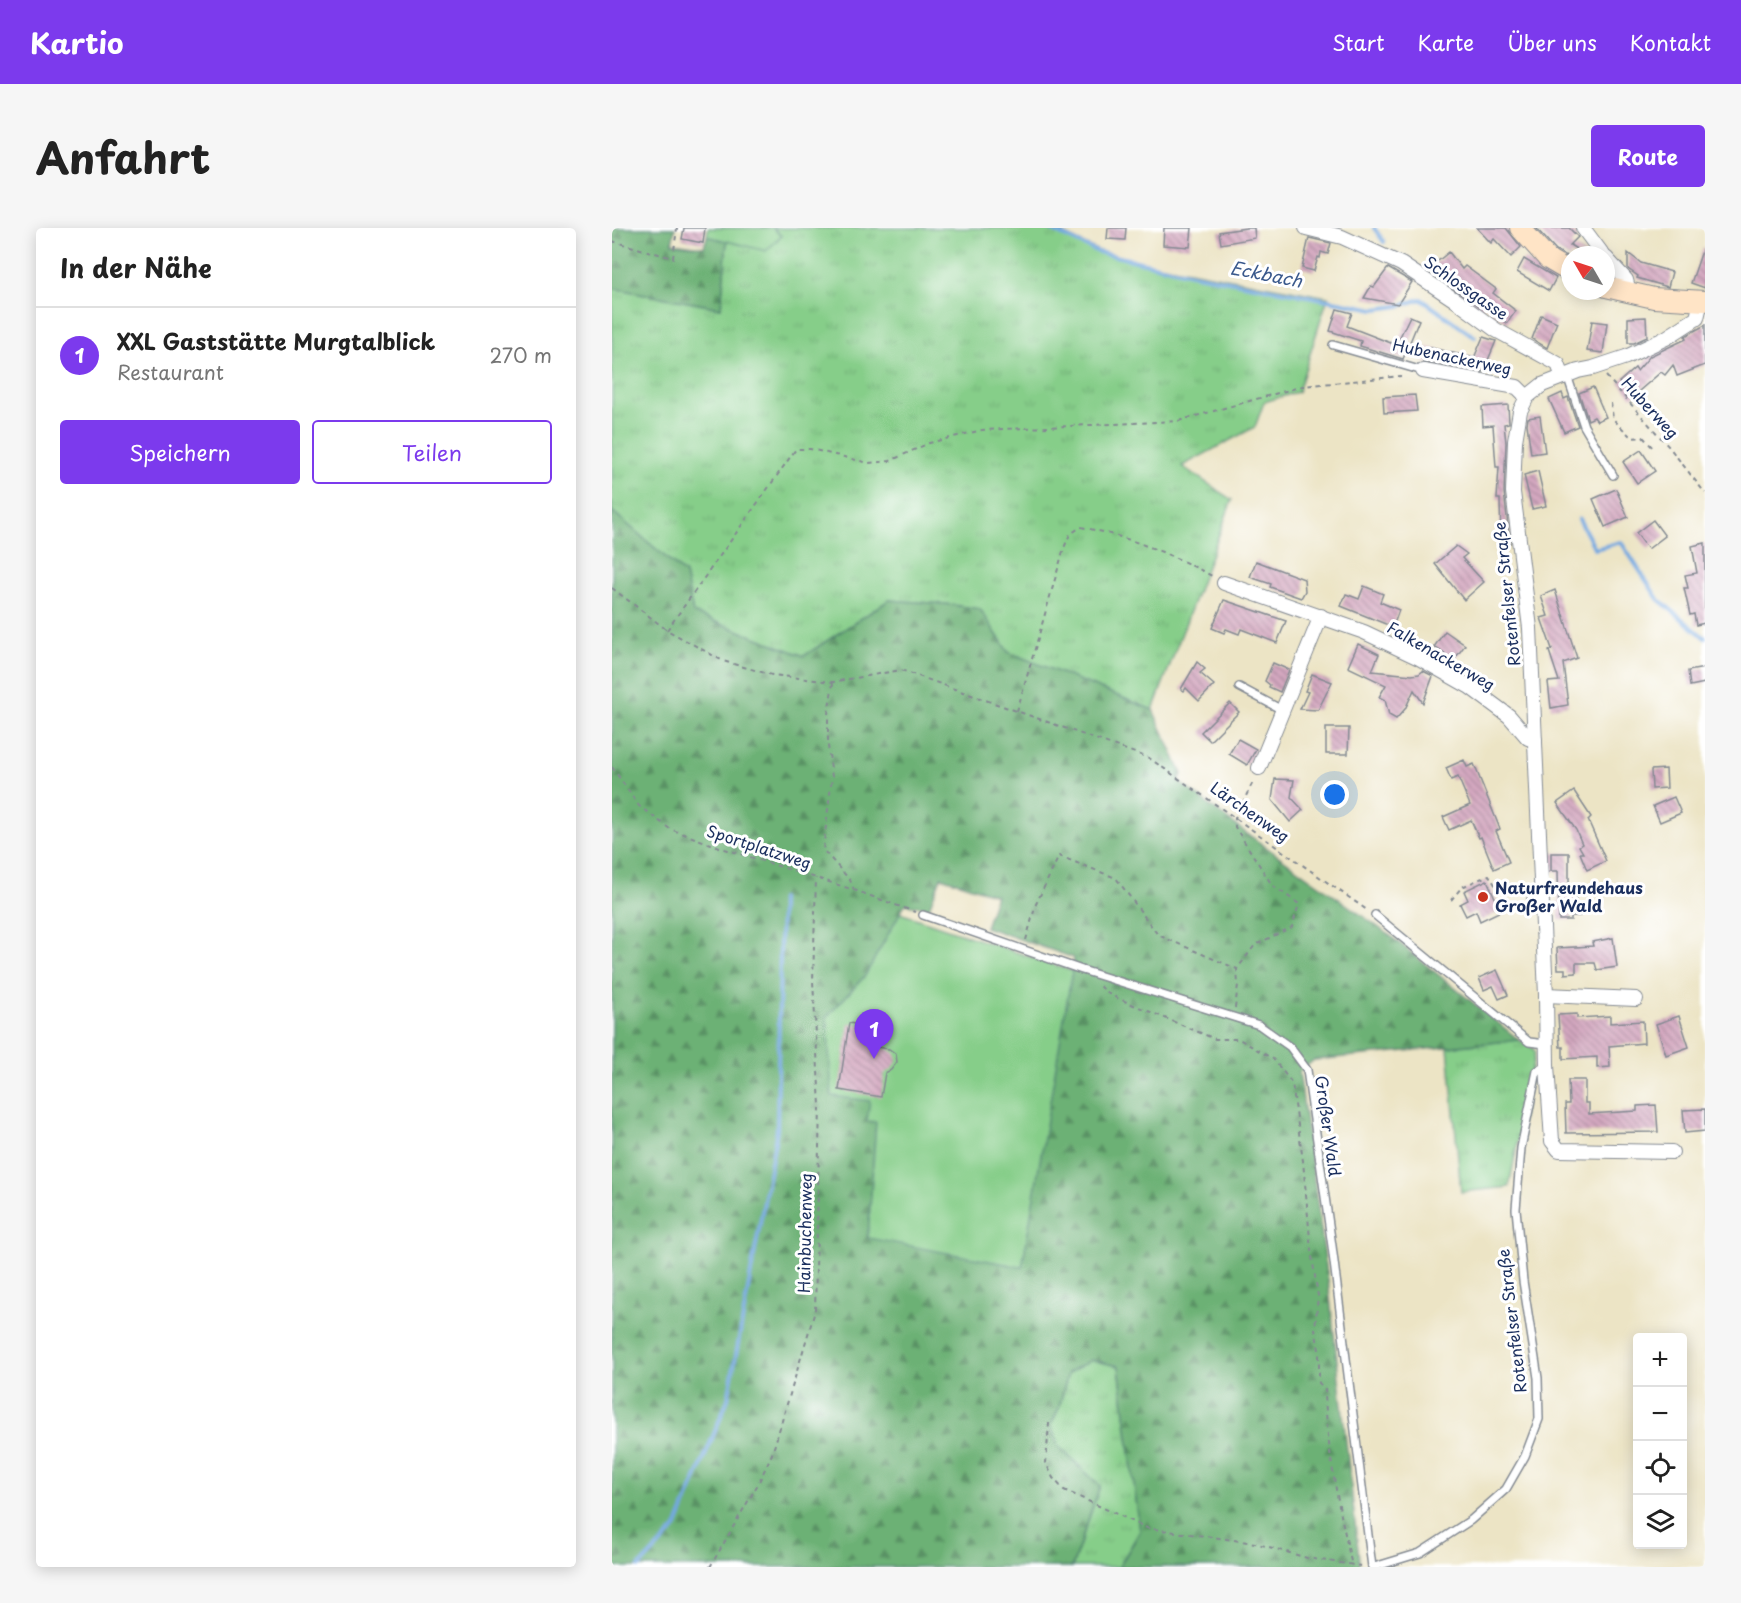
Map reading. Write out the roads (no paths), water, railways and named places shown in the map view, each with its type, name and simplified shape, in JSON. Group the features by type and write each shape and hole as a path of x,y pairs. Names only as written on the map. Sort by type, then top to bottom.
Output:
{"main road":[{"path":"1520,228 1548,259 1561,267"},
{"path":"1615,289 1654,298 1703,301"}],"street":[{"name":"Schlossgasse","path":"1306,228 1342,237 1401,264 1496,330 1558,364 1565,376"},
{"path":"1583,228 1597,246"},
{"path":"1615,267 1626,280 1629,292"},
{"path":"1527,397 1542,386 1565,376 1626,357 1682,328 1697,318 1703,301"},
{"name":"Hubenackerweg","path":"1423,371 1517,387 1527,397"},
{"name":"Rotenfelser Straße","path":"1527,397 1520,411 1515,441 1513,492 1530,628 1546,995 1546,1065 1552,1142 1559,1150 1672,1152"},
{"name":"Falkenackerweg","path":"1224,583 1364,632 1419,658 1470,687 1509,716 1528,738 1535,740"},
{"path":"1259,768 1321,616"},
{"path":"1546,995 1636,999"}],"lane":[{"name":"Hubenackerweg","path":"1333,345 1423,371"},
{"path":"1565,376 1584,426 1613,475"},
{"path":"1239,687 1284,711"},
{"name":"Großer Wald","path":"923,915 1024,948 1082,970 1259,1025 1290,1047 1307,1070 1373,1567"},
{"path":"1375,915 1529,1042 1546,1044"},
{"name":"Rotenfelser Straße","path":"1373,1567 1420,1553 1471,1520 1506,1489 1525,1456 1539,1419 1538,1378 1523,1281 1516,1209 1521,1148 1537,1071 1546,1065"}],"waterway":[{"name":"Eckbach","path":"1047,228 1098,252 1191,274 1375,309 1399,306 1421,299 1475,337"},
{"path":"1374,228 1384,242"},
{"path":"1579,519 1595,549 1621,542 1658,599 1705,638"},
{"path":"639,1567 676,1528 728,1399 777,1130 781,899"}],"place":[{"name":"Naturfreundehaus Großer Wald","path":"1483,897"},
{"name":"XXL Gaststätte Murgtalblick","path":"874,1059"}]}
